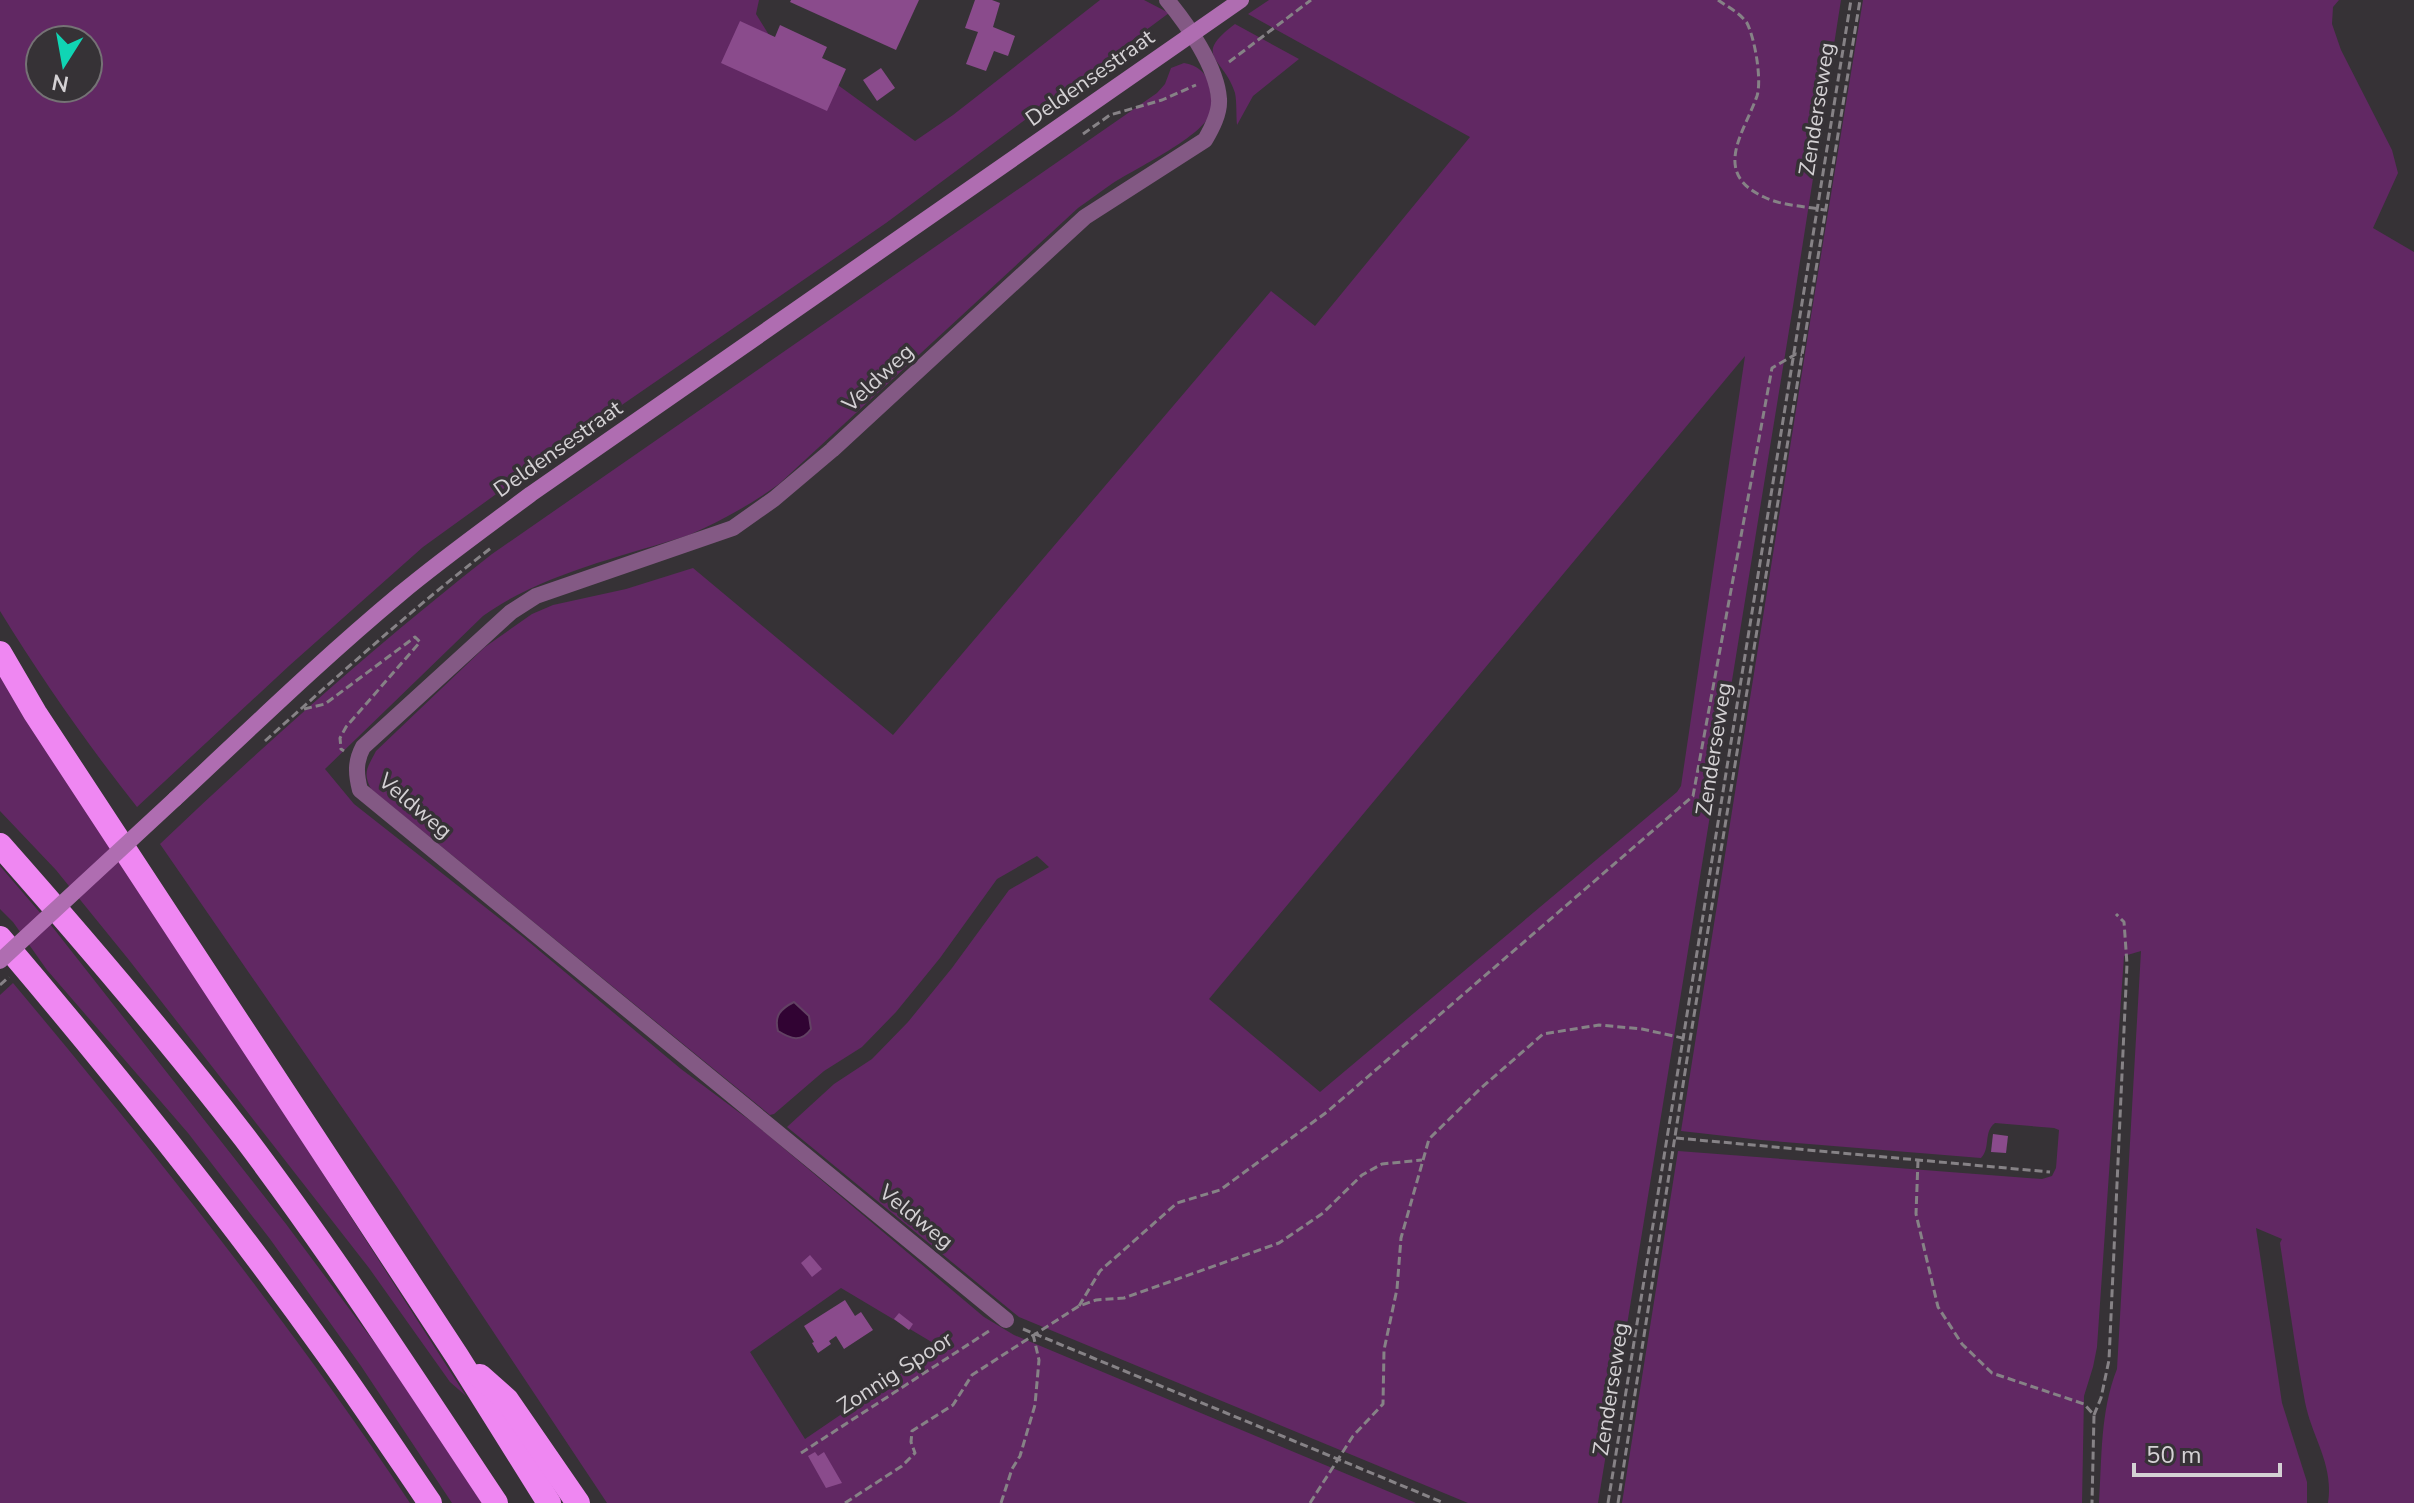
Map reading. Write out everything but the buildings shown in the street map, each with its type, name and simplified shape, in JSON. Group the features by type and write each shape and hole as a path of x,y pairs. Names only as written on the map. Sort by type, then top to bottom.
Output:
{"highway":[{"path":"0,653 44,726 457,1356 549,1503"},
{"path":"0,845 100,958 245,1138 366,1307 496,1503"},
{"path":"0,938 212,1199 326,1352 430,1503"},
{"path":"457,1356 507,1400 578,1503"}],"street":[{"name":"Veldweg","path":"1006,1320 360,790 356,775 357,759 363,747 511,612 536,596 733,528 774,499 832,450 1085,217 1205,140 1214,124 1220,101 1214,74 1167,0"},
{"name":"Deldensestraat","path":"0,961 336,651 456,550 531,494 1241,0"}],"path":[{"path":"1084,133 1110,115 1189,90 1311,0"},
{"path":"1718,0 1746,21 1754,41 1758,94 1737,140 1735,153 1740,178 1763,197 1826,210"},
{"name":"Zenderseweg","path":"1618,1503 1851,0"},
{"name":"Zenderseweg","path":"1608,1503 1860,0"},
{"path":"1079,1306 1100,1271 1177,1203 1220,1190 1327,1112 1693,796 1772,368 1796,354 1802,355"},
{"path":"260,745 408,614 492,548"},
{"path":"302,709 325,704 415,637 420,642 346,727 340,738 341,749 357,759"},
{"path":"2092,1503 2094,1415 2109,1360 2127,979 2124,922 2116,914"},
{"path":"1310,1503 1353,1436 1383,1404 1384,1350 1397,1289 1401,1238 1429,1139 1543,1034 1599,1025 1642,1029 1688,1039"},
{"path":"1676,1138 2050,1172"},
{"path":"845,1503 902,1466 915,1453 911,1442 912,1431 953,1405 972,1375 1079,1306 1096,1300 1124,1298 1279,1243 1323,1213 1362,1175 1382,1164 1422,1160"},
{"path":"1918,1160 1916,1214 1938,1307 1962,1344 1992,1373 2084,1404 2094,1415"},
{"path":"1006,1320 1033,1334 1444,1503"},
{"name":"Zonnig Spoor","path":"801,1453 1006,1320"},
{"path":"1001,1503 1012,1469 1020,1456 1035,1405 1039,1360 1033,1334"}],"shaded area":[{"path":"0,0 759,0 756,14 769,35 915,141 1100,0 1144,0 1169,13 886,223 571,440 423,547 137,807 32,661 0,611"},
{"path":"1269,0 1841,0 1598,1503 1468,1503 1019,1317 787,1127 834,1084 872,1059 908,1022 1009,890 1049,867 1037,856 997,879 940,958 896,1012 862,1047 824,1071 770,1115 371,789 367,778 367,770 376,751 485,647 532,614 553,605 626,589 693,568 893,735 1271,291 1315,326 1470,137 1248,14","holes":["1745,356 1681,786 1320,1092 1209,999"]},
{"path":"1863,0 2339,0 2333,7 2332,24 2341,50 2392,150 2398,173 2373,228 2414,252 2414,1503 2328,1503 2328,1476 2301,1382 2280,1243 2282,1239 2256,1228 2282,1403 2307,1482 2307,1503 2099,1503 2107,1402 2117,1369 2141,951 2124,956 2097,1347 2084,1396 2082,1503 1622,1503 1678,1151 2042,1179 2052,1176 2056,1168 2059,1130 2054,1128 1995,1123 1989,1131 1986,1150 1981,1158 1681,1131"},
{"path":"1235,24 1299,59 1253,96 1237,125 1235,93 1213,51 1222,35"},
{"path":"1189,64 1206,76 1211,105 1203,125 1078,208 779,484 735,512 689,535 582,568 506,601 483,616 325,769 354,804 523,937 681,1069 756,1125 984,1317 1014,1335 1416,1503 607,1503 397,1187 160,844 322,695 492,554 1157,93 1165,84 1171,68","holes":["841,1288 940,1347 805,1439 750,1352"]},
{"path":"0,671 466,1396 450,1382 369,1268 129,960 56,870 0,811"},
{"path":"0,866 54,929 286,1224 386,1358 485,1503 452,1503 361,1366 270,1239 188,1133 47,970 0,909"},
{"path":"13,983 219,1237 317,1368 410,1503 0,1503 0,995"},
{"path":"794,1002 809,1016 811,1029 800,1038 783,1034 777,1026 779,1014"}]}
